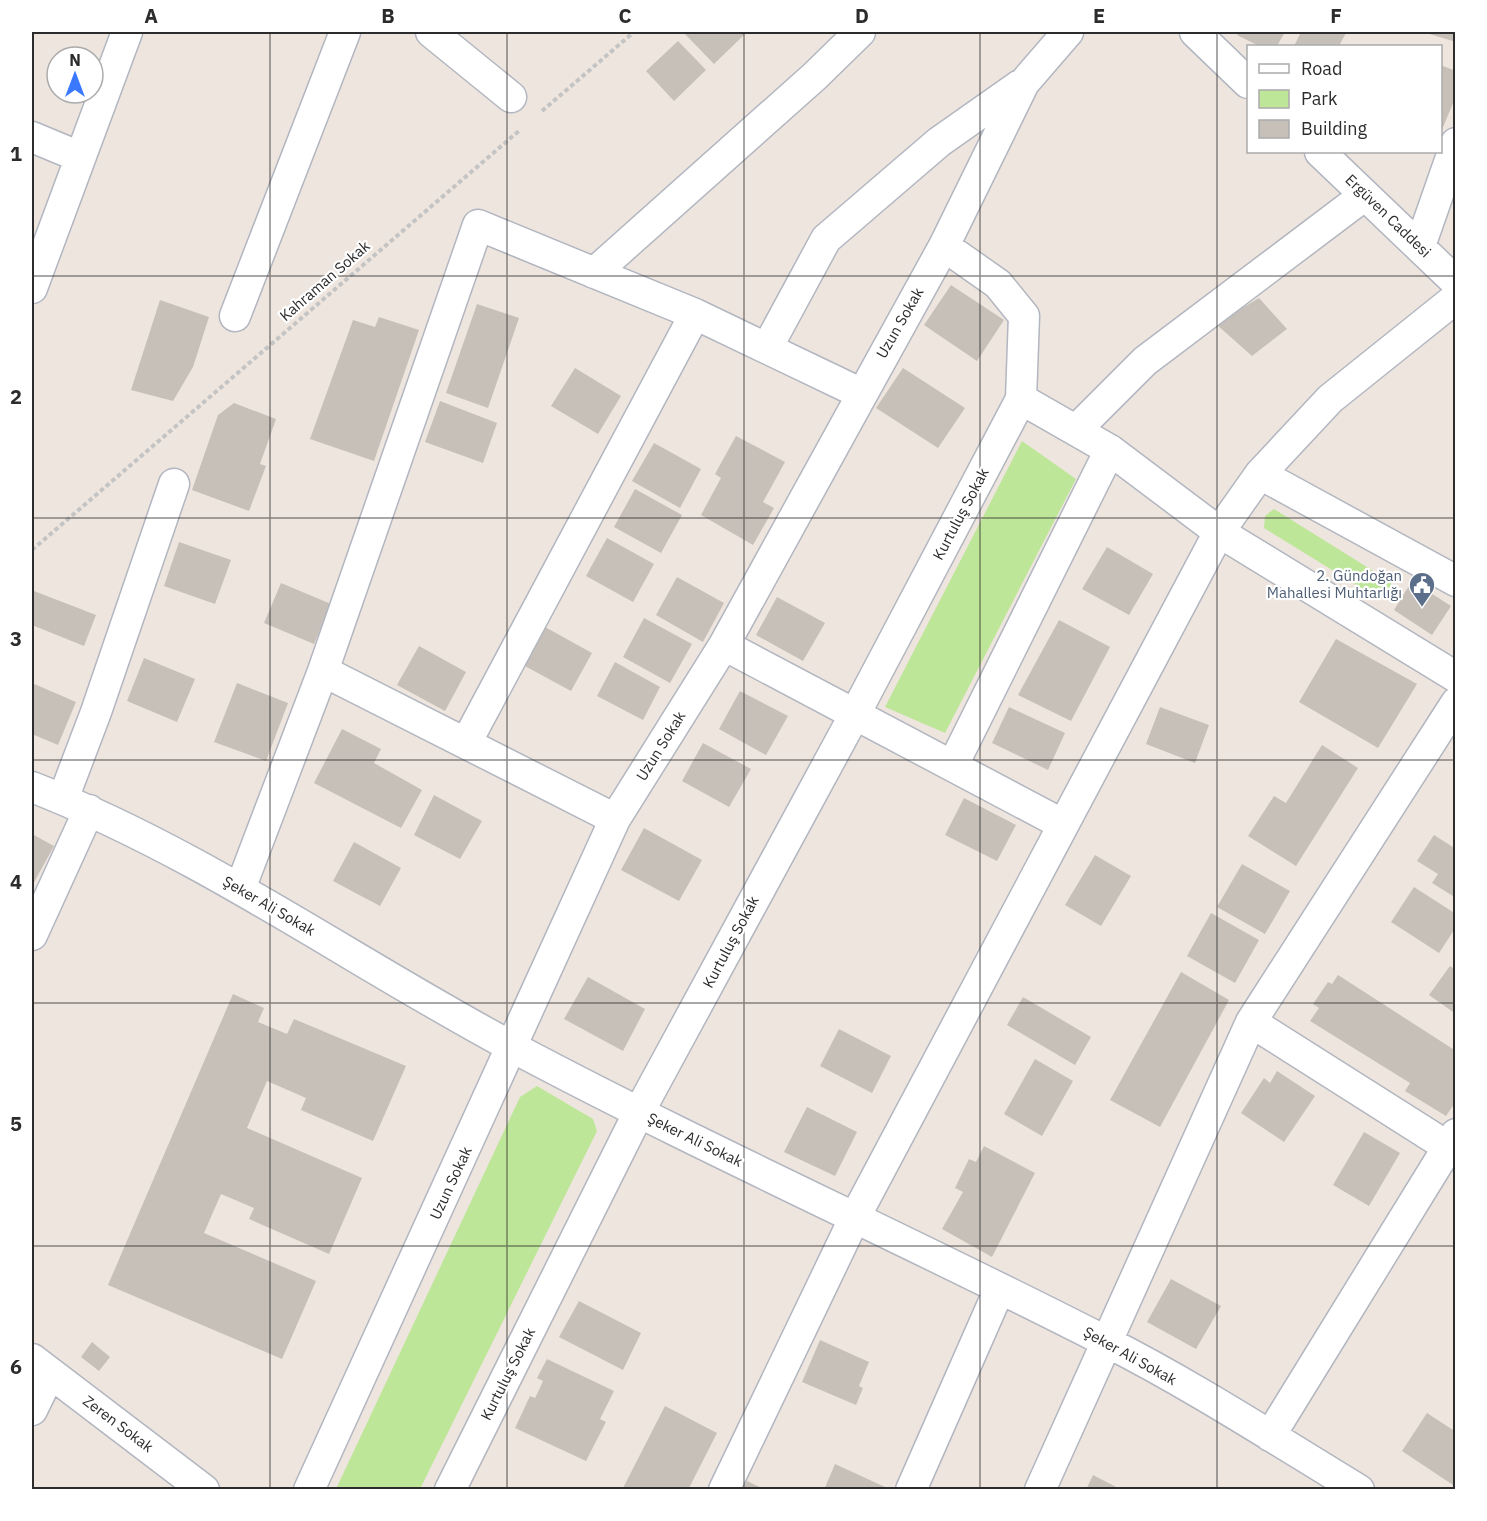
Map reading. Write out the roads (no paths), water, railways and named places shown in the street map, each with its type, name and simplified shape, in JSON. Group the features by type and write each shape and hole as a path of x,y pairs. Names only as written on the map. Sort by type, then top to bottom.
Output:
{"street":[{"path":"32,288 127,32"},
{"path":"235,316 345,32"},
{"path":"431,32 511,97"},
{"path":"594,273 815,76 860,32"},
{"name":"Uzun Sokak","path":"309,1490 513,1048 615,819 724,645 860,393 944,246 1024,83 1068,32"},
{"path":"1200,33 1247,82"},
{"path":"767,348 826,239 939,142 1024,83"},
{"path":"32,136 80,157"},
{"path":"1420,246 1455,143"},
{"name":"Ergüven Caddesi","path":"1321,153 1455,282"},
{"path":"1076,430 1145,361 1365,195"},
{"path":"240,889 322,671 478,225 695,314 860,393"},
{"path":"944,246 999,284 1024,316 1021,399 1110,450 1219,532 1455,677"},
{"path":"724,1490 854,1219 1219,532 1260,474 1330,399 1455,298"},
{"path":"466,743 695,314"},
{"name":"Kurtuluş Sokak","path":"450,1490 639,1112 855,714 1021,399"},
{"path":"953,765 1110,450"},
{"path":"1260,474 1455,580"},
{"path":"32,935 76,805 96,712 174,484"},
{"path":"724,645 1062,824"},
{"path":"322,671 615,819"},
{"path":"1040,1490 1251,1022 1455,703"},
{"name":"Şeker Ali Sokak","path":"32,787 76,805 240,889 513,1048 854,1219 1107,1342 1359,1490"},
{"path":"1251,1022 1453,1144 1270,1436"},
{"path":"911,1490 999,1290"},
{"path":"32,1410 41,1366"},
{"name":"Zeren Sokak","path":"41,1366 204,1490"}],"place":[{"name":"2. Gündoğan Mahallesi Muhtarlığı","path":"1422,608"}]}
